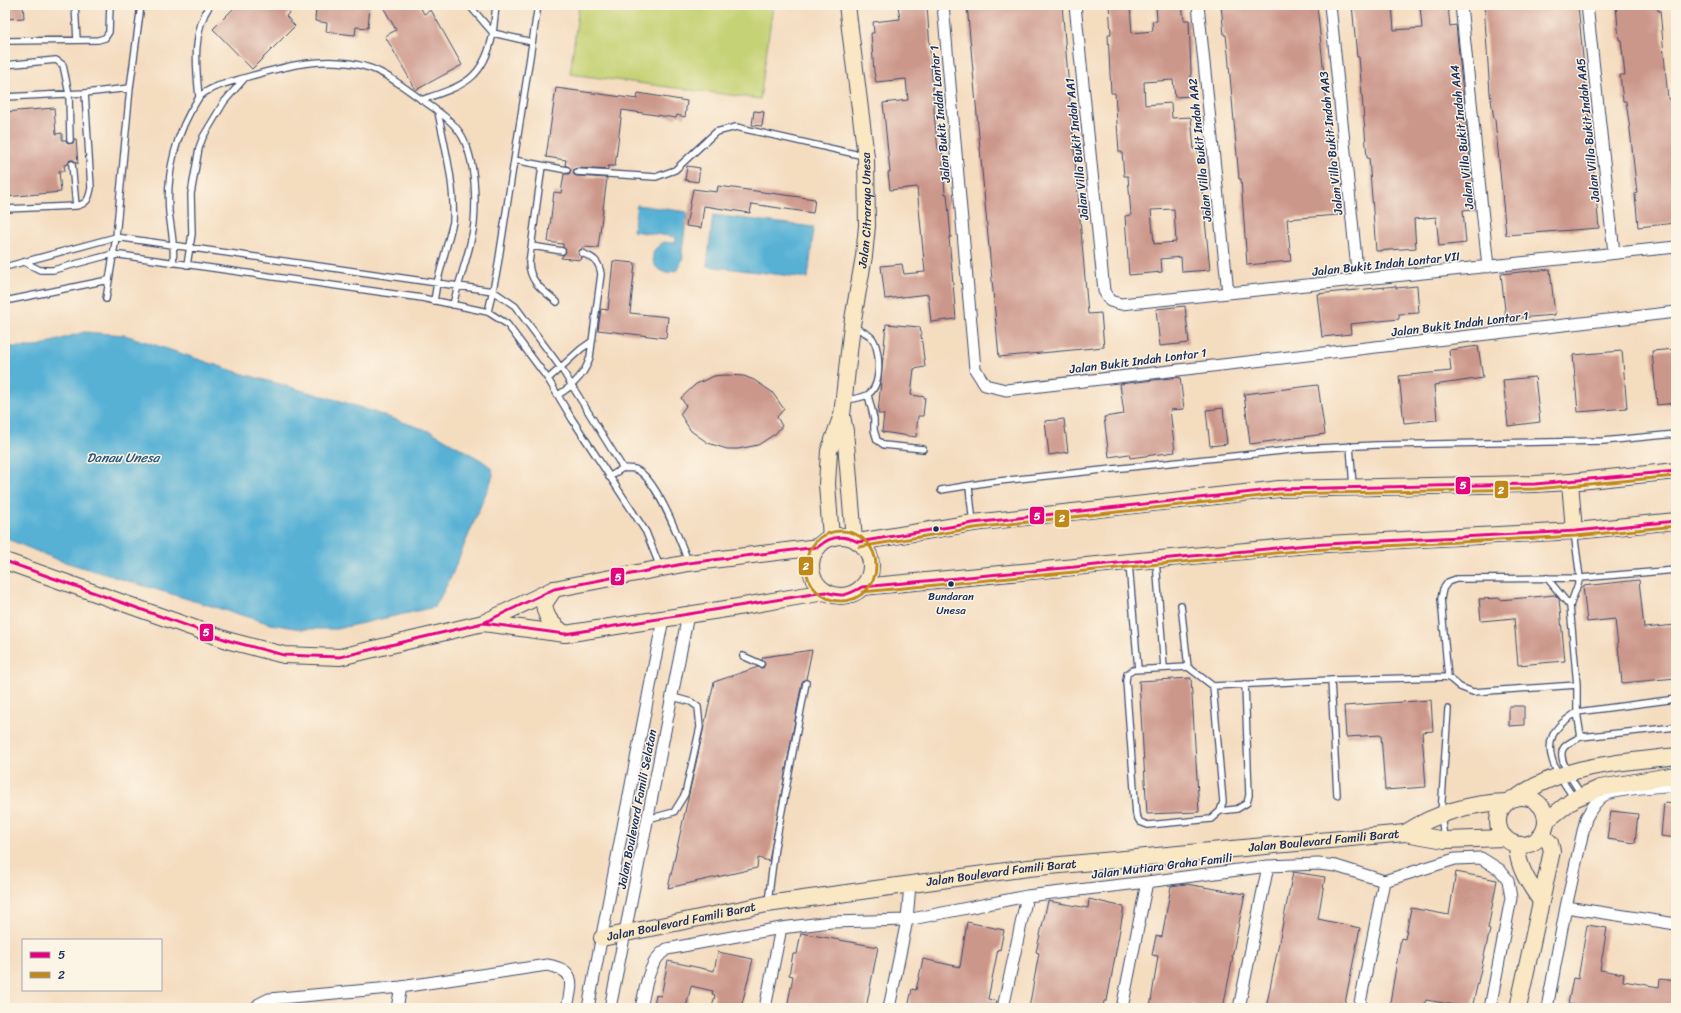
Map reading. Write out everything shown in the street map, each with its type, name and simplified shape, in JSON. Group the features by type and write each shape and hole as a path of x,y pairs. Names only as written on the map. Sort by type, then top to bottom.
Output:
{"main road":[{"name":"Jalan Citraraya Unesa","path":"808,594 827,484 829,450 842,408 852,325 864,256 867,226 866,157 847,5"},
{"name":"Jalan Citraraya Unesa","path":"842,408 856,540"},
{"path":"5,561 230,640 284,655 340,657 483,623 554,589 688,563 817,544 842,536 856,540 973,523 1278,489 1570,482 1676,471"},
{"path":"1570,482 1574,531"},
{"path":"862,587 1308,545 1574,531 1676,520"},
{"path":"483,623 565,634 688,615 808,594 825,592 840,596 856,592 862,587 869,576 871,563 869,555 856,540"},
{"path":"817,544 813,556 812,571 817,585 825,592"},
{"path":"554,589 544,604 546,616 551,624 565,634"},
{"name":"Jalan Boulevard Famili Barat","path":"1405,833 1420,823 1441,814 1474,805 1513,799 1533,786 1563,774 1590,768 1676,756"},
{"path":"1511,841 1531,843 1544,827 1578,797 1600,788 1676,775"},
{"path":"1518,1008 1552,851 1544,827 1545,812 1540,804 1534,799 1513,799 1500,810 1498,819 1499,829 1511,841 1529,883 1541,901"},
{"name":"Jalan Boulevard Famili Barat","path":"602,938 767,904 1028,868 1405,833 1445,840 1511,841"}],"street":[{"name":"Jalan Bukit Indah Lontar 1","path":"943,5 975,369 985,385 1006,390 1676,312"},
{"name":"Jalan Villa Bukit Indah AA1","path":"1075,5 1104,291"},
{"name":"Jalan Villa Bukit Indah AA2","path":"1198,5 1228,293"},
{"name":"Jalan Villa Bukit Indah AA3","path":"1330,5 1358,279"},
{"name":"Jalan Villa Bukit Indah AA4","path":"1461,5 1488,267"},
{"name":"Jalan Villa Bukit Indah AA5","path":"1587,5 1614,253"},
{"name":"Jalan Bukit Indah Lontar VII","path":"1104,291 1110,301 1121,304 1676,247"},
{"name":"Jalan Boulevard Famili Selatan","path":"610,1008 673,697 688,615"},
{"name":"Jalan Boulevard Famili Selatan","path":"588,1008 663,619"},
{"path":"1547,1008 1566,907 1586,818 1593,806 1603,796 1614,792 1676,785"},
{"path":"1359,1008 1384,881 1455,859 1481,858 1500,870 1508,880 1511,898 1490,1008"},
{"name":"Jalan Mutiara Graha Famili","path":"641,1008 653,962 658,954 667,949 781,928 831,922 907,920 1027,896 1268,866 1318,864 1336,866 1384,881"},
{"path":"1239,1008 1268,866"},
{"path":"1122,1008 1147,882"},
{"path":"889,1008 907,920 910,884"},
{"path":"1003,1008 1027,896"},
{"path":"1566,907 1676,924"},
{"path":"765,1008 781,928"},
{"path":"256,1008 259,1004 269,999 401,987 546,965 561,968 569,975 572,985 567,1008"},
{"path":"397,1008 401,987"}],"lane":[{"path":"75,5 77,40"},
{"path":"5,41 98,40 105,38 109,32 110,5"},
{"path":"106,299 116,237 130,88 141,5"},
{"path":"173,263 175,245 168,191 172,163 178,140 199,97 197,76 199,30 200,22 210,5"},
{"path":"469,5 493,33 532,42"},
{"path":"421,100 456,88 470,79 481,68 490,50 496,5"},
{"path":"488,312 493,291 538,5"},
{"path":"5,66 56,60 63,65 69,94 70,140"},
{"path":"199,97 214,88 277,68 306,63 343,61 371,68 404,87 438,111 456,127 465,141 470,157 474,190 474,225 453,305"},
{"path":"187,265 192,234 191,194 201,143 224,102 244,78"},
{"path":"5,97 85,93 130,88"},
{"path":"5,209 76,206 84,204 90,198 91,188 85,93"},
{"path":"434,301 437,283 453,222 454,212 452,180 438,111"},
{"path":"577,172 656,177 675,170 716,132 736,126 866,157"},
{"path":"514,160 567,170"},
{"path":"72,164 76,206"},
{"path":"542,166 529,263 530,274 537,284 557,302"},
{"path":"5,267 116,237 316,267 493,291 515,306 561,368 623,468"},
{"path":"532,246 562,251"},
{"path":"558,395 572,387 587,366 601,274 599,265 594,258 582,253"},
{"path":"24,262 40,270 52,270 113,254 434,301 488,312 507,324 548,379 646,532 661,569"},
{"path":"5,301 108,280"},
{"path":"842,408 868,394 875,387 879,361 877,347 871,337 852,325"},
{"path":"548,379 581,349 591,342"},
{"path":"868,394 877,440 884,445 923,449"},
{"path":"941,490 969,487 990,482 1285,451 1350,446 1603,441 1676,434"},
{"path":"1350,446 1353,487"},
{"path":"610,477 623,468 636,470 646,477 673,522 688,563"},
{"path":"969,487 973,523"},
{"path":"1574,531 1580,578 1570,606 1577,686 1577,712 1581,737"},
{"path":"1156,560 1164,668"},
{"path":"1128,562 1138,670"},
{"path":"1448,677 1441,599 1443,589 1448,582 1456,579 1580,578 1676,570"},
{"path":"1547,578 1570,606"},
{"path":"1181,606 1188,667"},
{"path":"744,656 761,664"},
{"path":"1213,686 1223,802 1220,811 1211,819 1148,825 1140,822 1136,815 1126,681 1127,674 1133,670 1188,667 1213,686 1331,680 1448,677 1460,687 1473,692 1577,686"},
{"path":"1331,680 1337,794"},
{"path":"767,904 775,847 806,684"},
{"path":"1220,811 1237,809 1247,803 1249,795 1245,684"},
{"path":"648,819 674,812 684,794 700,727 698,707 691,702 673,697"},
{"path":"1578,797 1563,774 1552,761 1551,748 1553,734 1560,725 1577,712 1676,699"},
{"path":"1445,840 1441,814 1448,709"},
{"path":"1578,797 1563,774 1563,748 1581,737 1676,727"}],"green space":[{"path":"579,5 773,5 760,99 570,74"}],"water":[{"path":"637,205 687,212 682,252 683,258 677,270 666,273 656,267 653,261 654,250 663,242 675,243 676,237 633,231"},
{"path":"713,215 814,227 808,278 707,266"},
{"name":"Danau Unesa","path":"84,332 125,335 243,374 344,402 432,432 481,460 492,468 493,476 451,577 435,607 336,629 301,629 271,624 58,560 5,538 5,347 35,347"}],"building":[{"path":"5,5 23,5 24,18 5,19"},
{"path":"237,5 297,5 286,16 295,26 252,69 213,29"},
{"path":"316,5 370,5 368,28 356,27 355,35 326,32 327,23 315,21"},
{"path":"382,5 419,5 424,14 431,10 462,65 416,90 385,36 396,30"},
{"path":"898,5 927,5 935,123 938,149 942,149 945,194 947,194 956,319 931,322 928,294 885,299 881,266 902,264 904,274 925,272 917,187 890,190 888,172 890,172 883,103 908,100 906,79 876,82 874,72 871,33 874,33 873,22 900,19"},
{"path":"967,5 1062,5 1088,314 1101,313 1104,347 999,357"},
{"path":"1109,5 1130,5 1132,33 1153,31 1152,21 1157,21 1156,5 1182,5 1184,20 1189,20 1192,96 1175,97 1173,80 1144,82 1145,105 1171,103 1172,118 1191,117 1194,150 1198,150 1210,270 1182,272 1181,257 1161,259 1162,272 1129,275 1125,216 1131,215 1128,176 1124,176 1122,152 1119,152 1115,93 1111,93 1108,34 1111,34","holes":["1174,209 1176,242 1154,244 1151,210"]},
{"path":"1221,5 1317,5 1338,215 1287,219 1291,261 1247,265 1241,179 1239,179 1228,53 1226,35 1224,35"},
{"path":"1352,5 1392,5 1394,30 1422,28 1420,6 1448,5 1450,26 1456,25 1474,199 1474,209 1463,210 1466,243 1439,246 1436,217 1414,219 1416,248 1376,251 1369,158 1367,158 1359,57 1357,57"},
{"path":"1484,5 1578,5 1599,228 1506,235 1495,119 1490,93"},
{"path":"1616,5 1657,5 1658,11 1660,10 1668,99 1671,99 1676,133 1676,223 1638,227 1635,194 1637,193 1630,130 1626,101 1623,101 1620,75 1625,75 1621,40 1619,40"},
{"path":"556,88 637,99 638,93 687,101 685,117 677,115 676,118 622,110 615,166 608,166 608,170 574,169 573,174 576,176 607,178 598,248 583,247 578,253 582,258 581,260 561,258 566,251 563,244 548,242 554,192 561,193 564,174 569,174 571,170 565,165 566,160 546,157"},
{"path":"54,108 56,134 62,133 62,140 66,140 68,144 73,143 74,139 76,139 78,164 73,160 70,160 68,164 64,165 65,171 59,171 61,192 5,197 5,112"},
{"path":"754,111 764,112 762,126 752,125"},
{"path":"687,166 700,168 698,182 685,180"},
{"path":"718,186 815,199 813,213 752,204 750,213 704,206 701,228 686,226 693,189 717,192"},
{"path":"613,261 635,263 630,313 668,317 666,338 598,330 601,309 608,310"},
{"path":"1550,269 1555,315 1506,319 1501,274"},
{"path":"1396,286 1396,288 1417,286 1419,313 1399,314 1399,319 1350,324 1351,334 1322,337 1317,294"},
{"path":"1185,306 1189,343 1160,346 1156,309"},
{"path":"886,324 920,327 925,367 914,369 911,395 925,397 923,416 918,416 916,437 882,432 884,414 878,414"},
{"path":"1478,346 1483,378 1434,385 1437,420 1404,423 1399,376 1451,371 1449,350"},
{"path":"1676,349 1676,403 1657,405 1652,351"},
{"path":"1622,351 1627,408 1578,412 1573,355"},
{"path":"714,376 744,376 754,380 772,392 784,409 777,417 782,426 775,434 758,445 738,449 727,449 708,443 691,431 680,414 686,406 681,398 696,384"},
{"path":"1180,377 1184,409 1170,410 1175,452 1130,458 1129,454 1109,457 1104,417 1124,414 1120,384"},
{"path":"1535,377 1540,422 1508,426 1503,380"},
{"path":"1318,385 1325,434 1250,444 1244,394"},
{"path":"1223,408 1227,444 1210,446 1206,410"},
{"path":"1064,419 1068,452 1049,455 1045,421"},
{"path":"1639,580 1644,628 1676,625 1676,678 1622,683 1615,619 1587,622 1583,586"},
{"path":"1555,595 1559,599 1565,661 1518,665 1514,618 1481,621 1479,599 1500,598 1500,600"},
{"path":"812,650 806,679 802,682 769,861 758,858 757,868 668,888 714,682 758,667 763,668 765,664 762,660 763,657"},
{"path":"1191,678 1199,812 1147,814 1139,681"},
{"path":"1431,700 1433,731 1422,732 1426,787 1385,790 1381,735 1346,737 1344,706"},
{"path":"1509,706 1524,706 1524,725 1509,726"},
{"path":"1664,803 1676,804 1676,838 1661,836"},
{"path":"1611,811 1638,814 1635,843 1607,839"},
{"path":"1293,872 1325,877 1318,919 1360,928 1344,1008 1266,1008"},
{"path":"1456,872 1497,880 1488,929 1490,930 1472,1008 1426,1000 1424,1008 1389,1008 1401,938 1405,939 1411,908 1449,915"},
{"path":"1186,884 1245,894 1223,1008 1203,1008 1191,1005 1191,1008 1150,1008 1158,956 1152,955 1156,936 1162,937 1171,886"},
{"path":"1089,899 1124,907 1107,1001 1104,1001 1103,1008 1029,1008 1039,953 1036,952 1048,901 1088,908"},
{"path":"967,922 1004,930 1000,950 998,949 988,999 997,1001 996,1008 908,1008 912,989 916,990 923,959 960,967"},
{"path":"1587,925 1607,928 1600,970 1624,974 1623,981 1659,987 1660,979 1676,981 1676,1008 1590,1008 1568,1004 1573,978 1578,979"},
{"path":"801,933 878,947 866,1008 787,1008 793,976 789,975 793,954 797,954"},
{"path":"718,952 753,959 741,1008 712,1008 715,995 712,994 713,991 691,986 686,1008 653,1008 656,995 661,996 668,961 714,971"}],"transit line":[{"name":"5","path":"5,561 230,641 284,655 340,657 483,623 554,589 688,563 818,547 827,540 837,537 852,539 858,542 973,523 1279,489 1535,484 1676,471"},
{"name":"2","path":"859,547 974,528 1279,494 1535,489 1676,476"},
{"name":"5","path":"478,624 483,623 565,634 825,592 836,595 844,595 862,587 1308,545 1576,531 1676,521"},
{"name":"2","path":"862,592 1308,550 1576,536 1676,526"},
{"name":"2","path":"841,531 854,534 866,541 873,553 876,566 873,579 866,591 854,598 841,601 828,598 816,591 809,579 806,566 809,553 816,541 828,534 841,531"}],"place":[{"name":"Bundaran Unesa","path":"951,584"}]}
